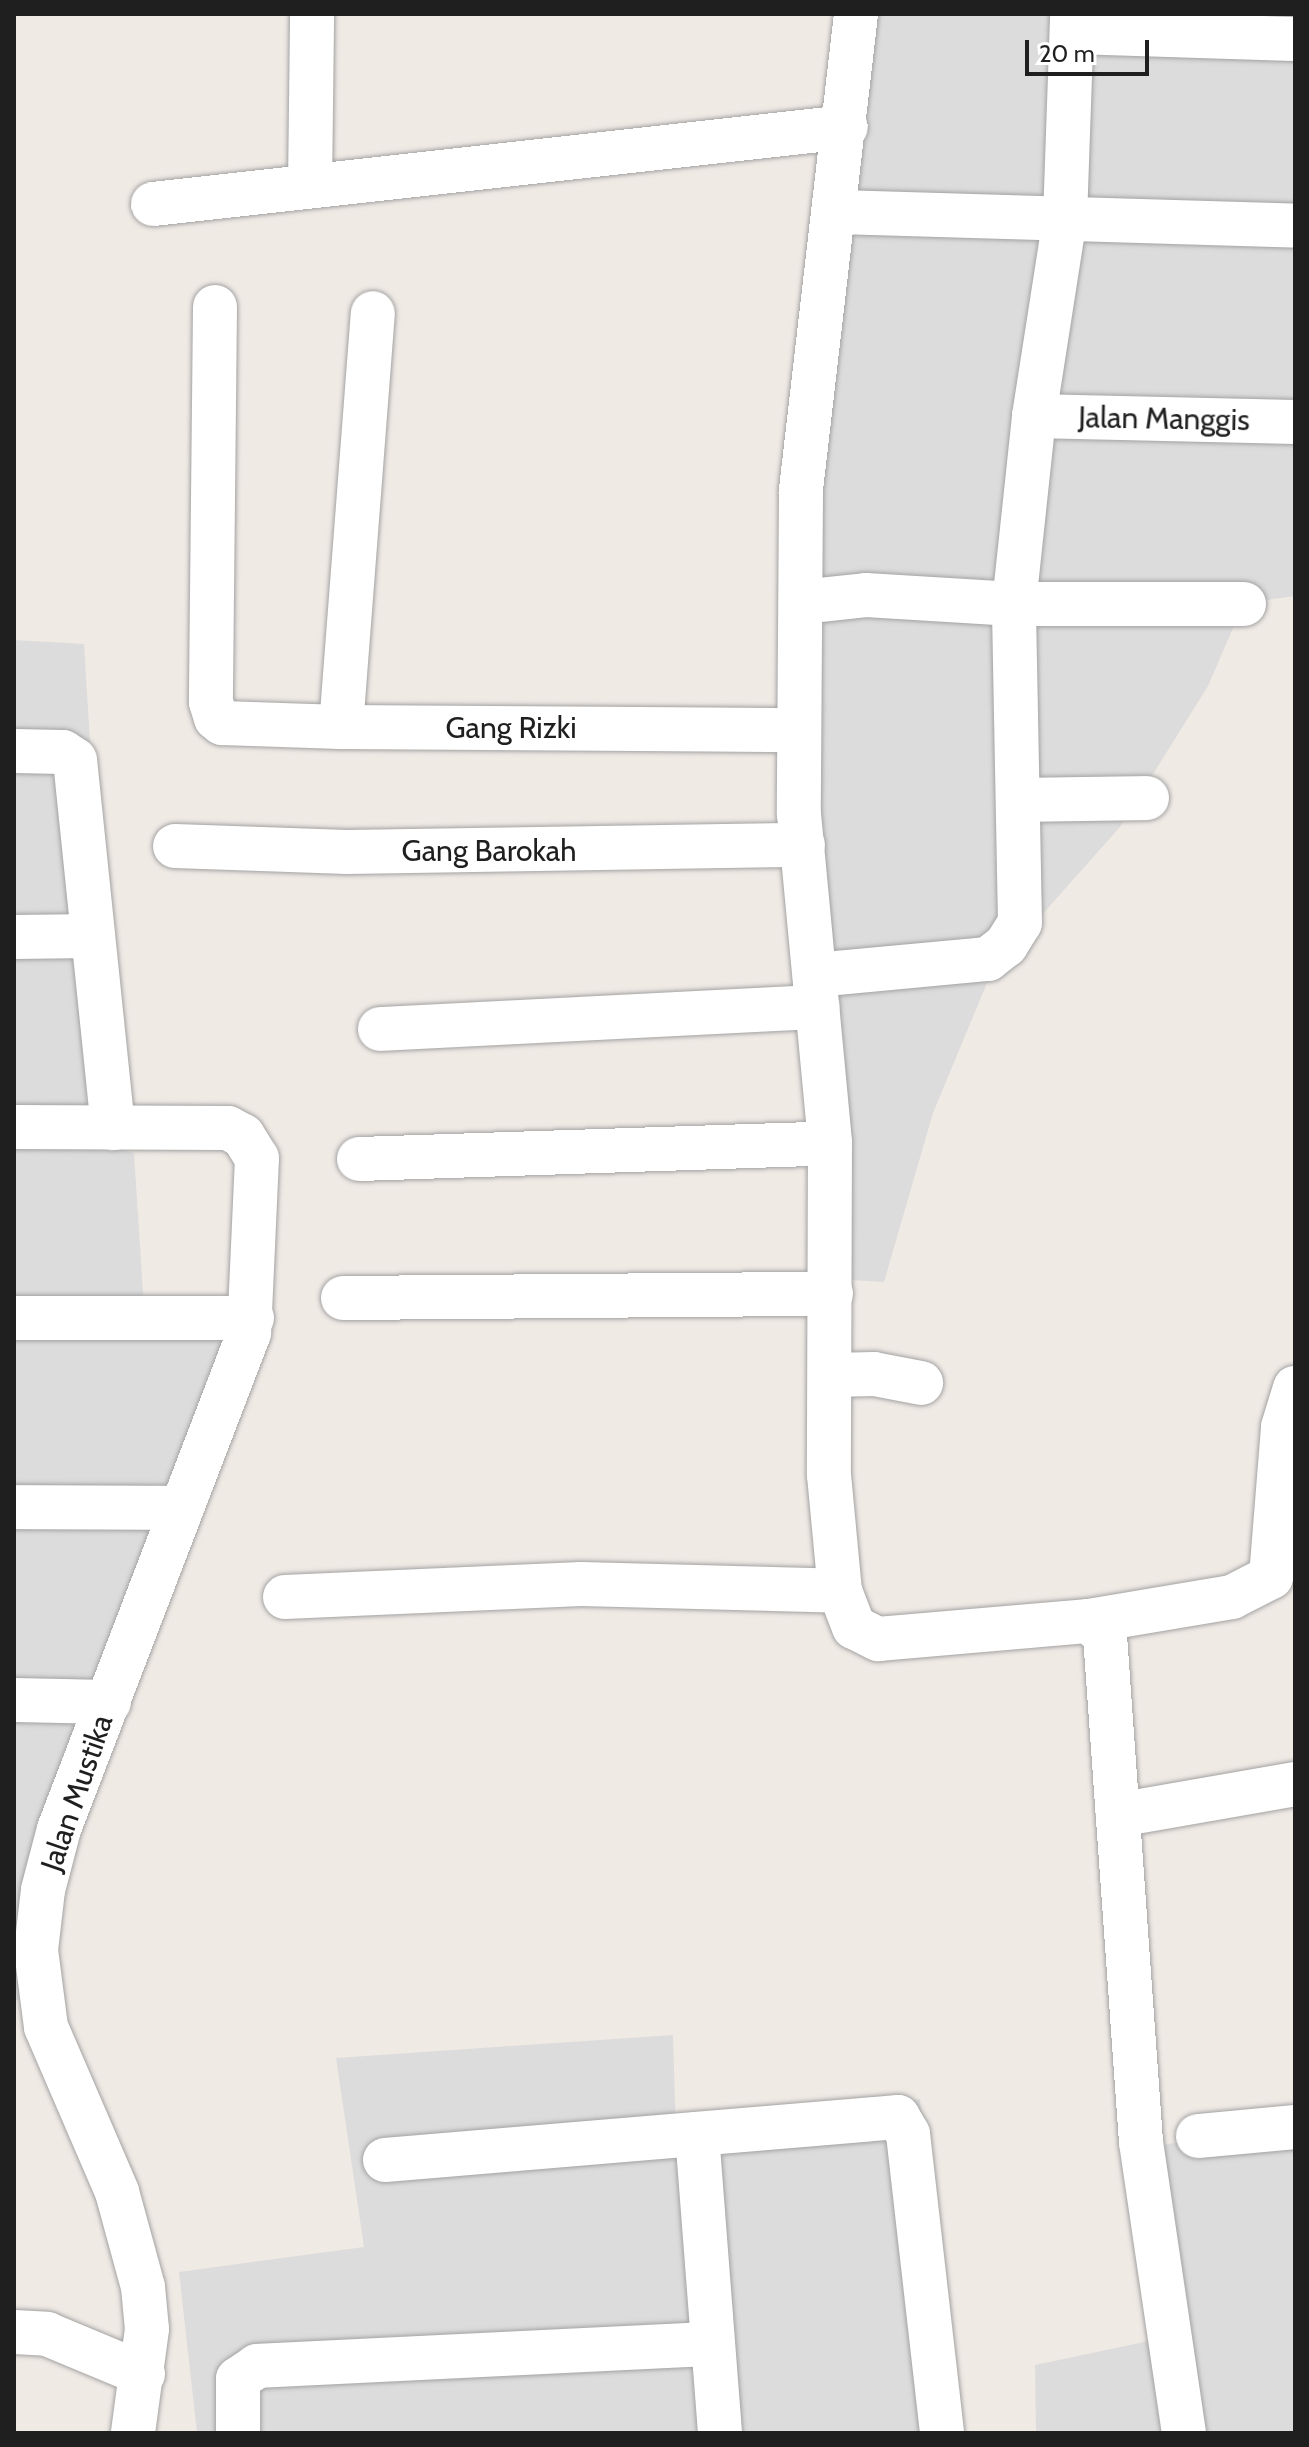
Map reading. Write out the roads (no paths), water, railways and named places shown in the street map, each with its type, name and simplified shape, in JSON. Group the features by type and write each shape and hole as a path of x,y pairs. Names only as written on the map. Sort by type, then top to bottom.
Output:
{"street":[{"path":"310,186 312,14"},
{"path":"856,14 846,127 802,480 799,730 803,845 830,1143 829,1475 840,1591 854,1627 878,1639 1089,1621 1232,1597 1271,1577 1283,1427 1295,1388"},
{"path":"380,1029 816,991 988,959 998,953 1020,923 1021,800 1014,604 1034,416 1065,219 1072,23 1295,39"},
{"path":"153,204 846,127"},
{"path":"835,212 1295,226"},
{"name":"Gang Rizki","path":"215,307 211,702 222,723 341,727 799,730"},
{"path":"341,727 373,313"},
{"name":"Jalan Manggis","path":"1034,416 1295,422"},
{"path":"801,602 866,595 1014,604 1244,604"},
{"path":"14,751 63,752 75,760 113,1128 14,1127"},
{"path":"1021,800 1147,798"},
{"name":"Gang Barokah","path":"175,846 347,852 803,845"},
{"path":"14,937 93,936"},
{"name":"Jalan Mustika","path":"113,1128 228,1128 254,1147 257,1158 252,1318 109,1702 59,1829 29,1890 36,1977 43,2014 133,2241 147,2329 133,2433"},
{"path":"359,1159 830,1143"},
{"path":"343,1298 831,1294"},
{"path":"14,1318 252,1318"},
{"path":"831,1375 874,1374 921,1383"},
{"path":"14,1507 180,1508"},
{"path":"285,1597 581,1584 840,1591"},
{"path":"1089,1621 1102,1631 1107,1645 1141,2142 1184,2433"},
{"path":"14,1700 109,1702"},
{"path":"1118,1815 1295,1784"},
{"path":"385,2160 886,2115 902,2120 908,2134 942,2433"},
{"path":"1198,2136 1295,2127"},
{"path":"697,2134 720,2433"},
{"path":"14,2332 47,2334 143,2374"},
{"path":"238,2433 238,2379 257,2366 711,2344"}]}
